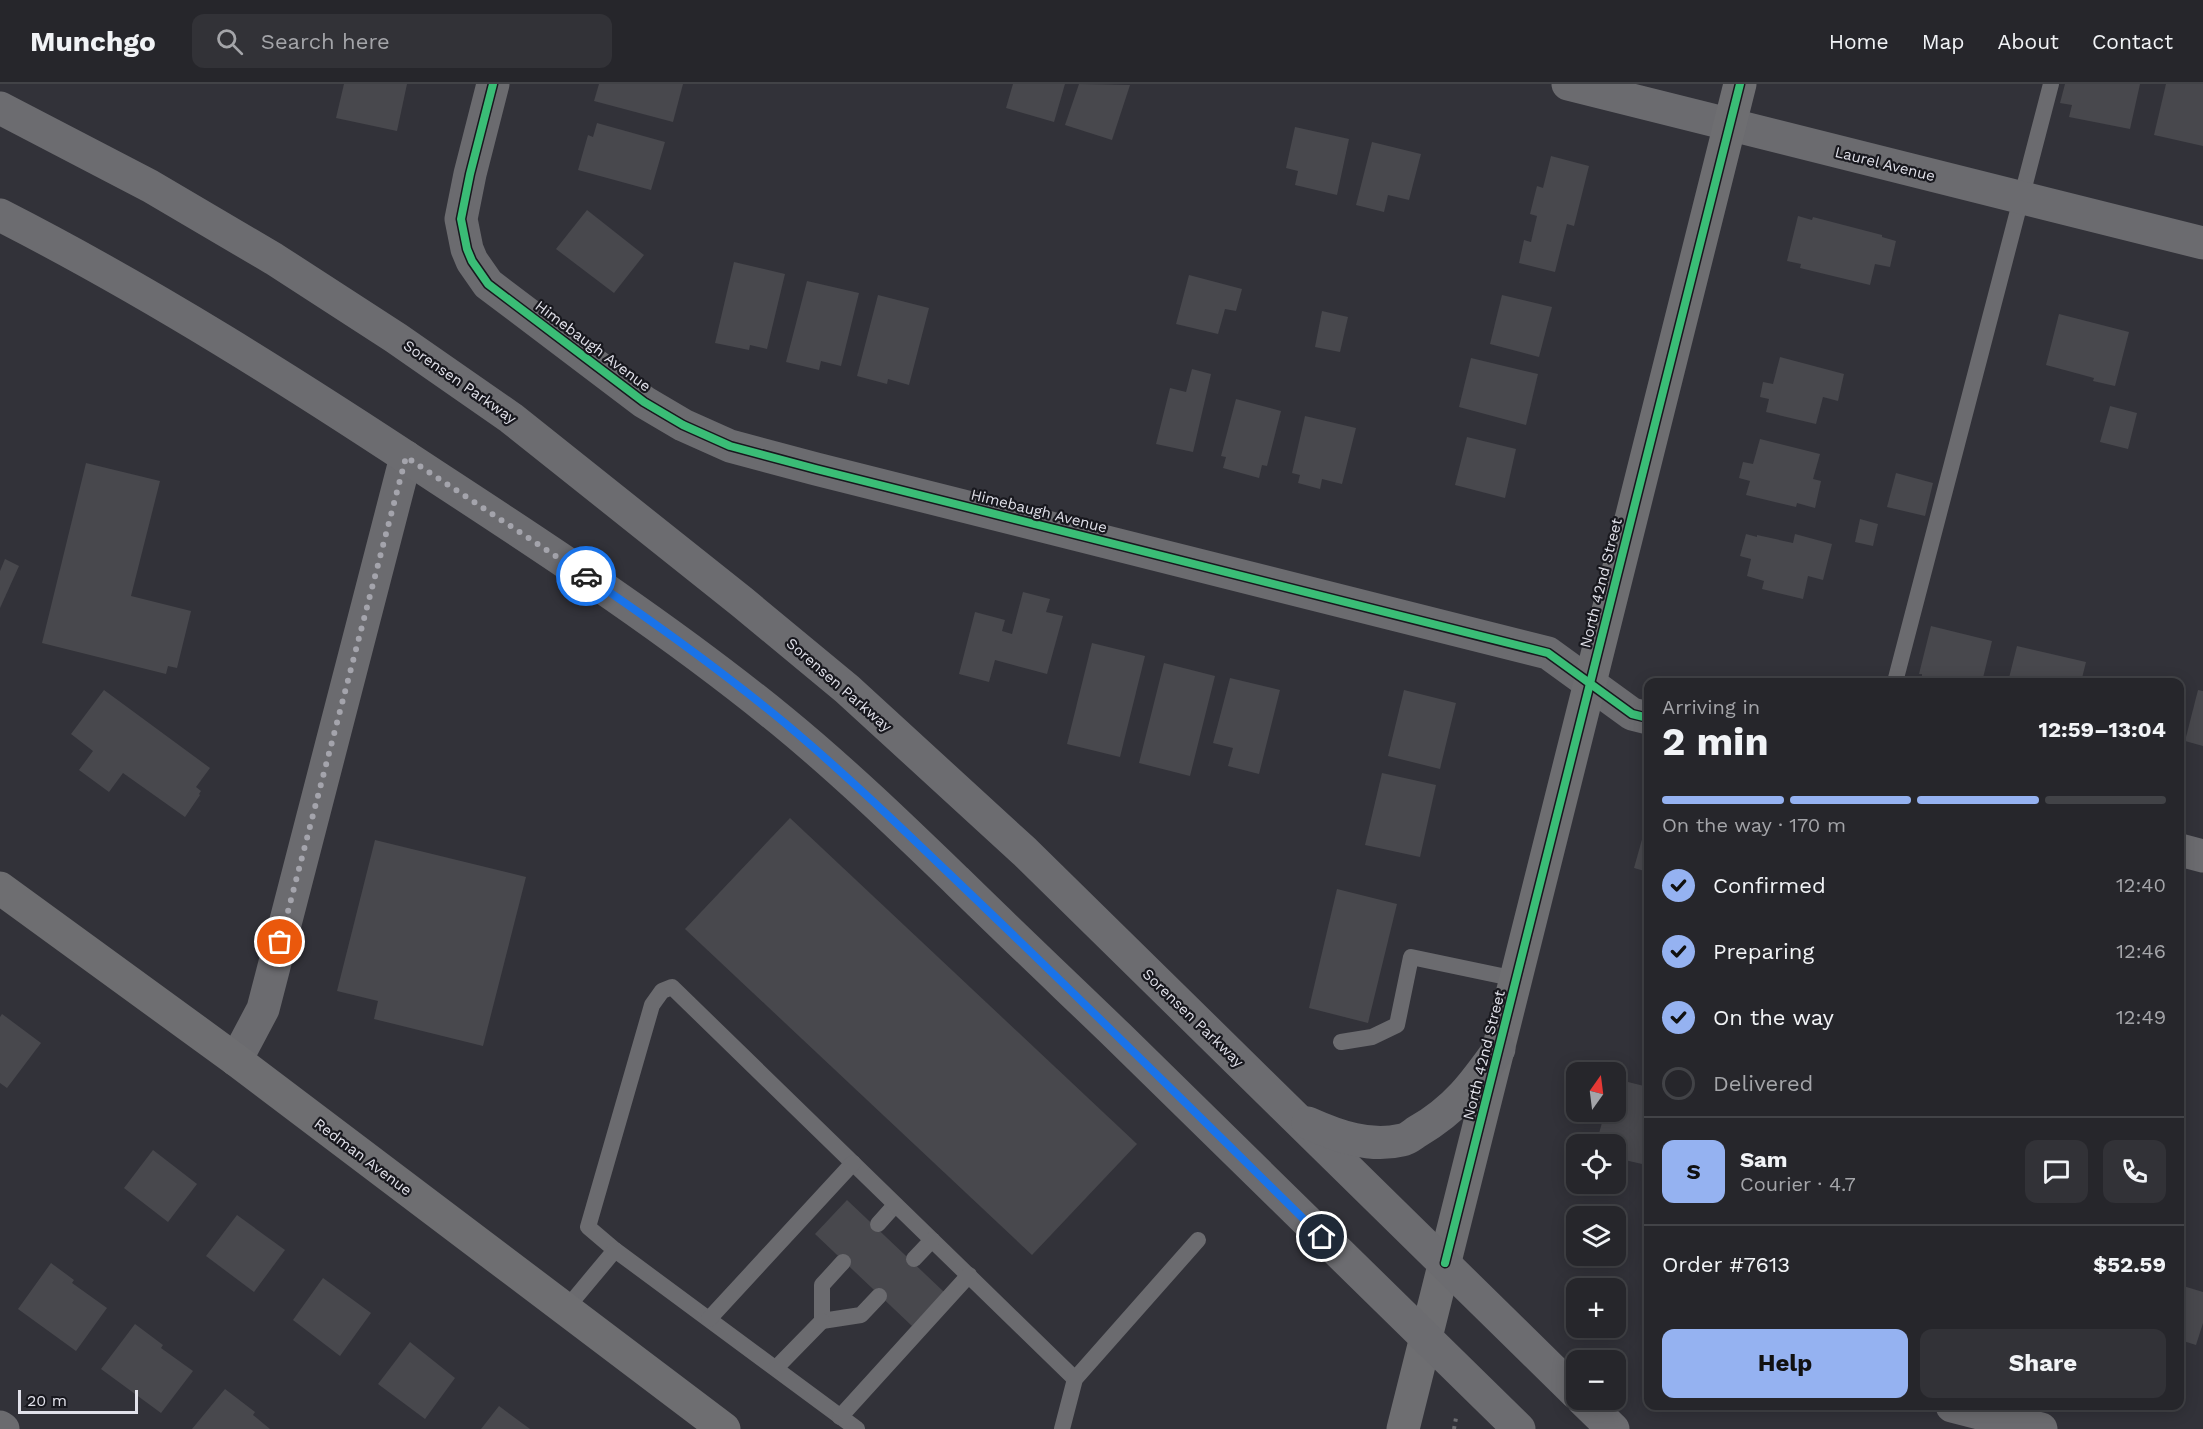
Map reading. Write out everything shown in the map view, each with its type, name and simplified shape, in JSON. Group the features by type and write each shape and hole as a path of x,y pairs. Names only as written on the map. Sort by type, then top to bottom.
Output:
{"main road":[{"name":"Sorensen Parkway","path":"0,108 150,186 274,259 396,338 511,418 626,507 847,689 1025,852 1566,1383"},
{"path":"0,215 184,318 300,388 658,625 787,725 913,839 1519,1429"},
{"path":"1293,1116 1334,1135 1355,1140 1377,1143 1404,1140 1449,1110 1470,1089 1499,1049"},
{"path":"1593,1410 1613,1429"}],"street":[{"name":"Himebaugh Avenue","path":"493,84 461,219 472,261 488,284 644,402 683,425 730,446 827,472 1548,653 1632,714 1644,717"},
{"name":"Laurel Avenue","path":"1568,84 2203,243"},
{"name":"North 42nd Street","path":"1403,1429 1740,84"},
{"path":"236,1060 263,1009 406,457"},
{"path":"2184,851 2203,856"},
{"name":"Redman Avenue","path":"0,888 236,1060 724,1429"},
{"path":"1967,1410 2041,1429"}],"lane":[{"path":"1896,678 2051,84"},
{"path":"1341,1042 1372,1037 1397,1025 1411,957 1516,979"},
{"path":"857,1429 615,1250 588,1227 652,1005 662,991 672,987 1075,1379"},
{"path":"709,1319 853,1163"},
{"path":"878,1224 895,1205"},
{"path":"914,1259 932,1240"},
{"path":"1062,1429 1075,1379 1198,1240"},
{"path":"565,1310 615,1250"},
{"path":"822,1321 822,1285 843,1262"},
{"path":"840,1417 969,1275"},
{"path":"776,1368 822,1321 861,1316 879,1296"}],"path":[{"path":"1448,1421 1454,1429"}],"building":[{"path":"344,84 407,84 397,131 336,118"},
{"path":"599,84 683,84 673,122 594,101"},
{"path":"1013,84 1065,84 1054,122 1006,108"},
{"path":"1079,84 1130,85 1112,140 1065,125"},
{"path":"2065,84 2140,84 2130,129 2069,117 2072,105 2060,103"},
{"path":"2166,84 2203,84 2203,146 2154,135"},
{"path":"597,123 665,142 651,190 578,170 588,135 593,137"},
{"path":"1295,127 1349,139 1337,195 1295,185 1298,171 1286,168"},
{"path":"1372,142 1421,154 1409,200 1388,195 1384,212 1356,205"},
{"path":"1551,156 1589,166 1574,226 1567,224 1555,272 1519,263 1524,240 1531,242 1537,216 1530,214 1537,186 1543,188"},
{"path":"587,210 644,255 614,293 556,249"},
{"path":"1798,216 1812,220 1813,217 1882,235 1882,237 1896,241 1890,267 1875,264 1870,285 1800,268 1801,264 1787,261"},
{"path":"734,262 785,274 767,349 750,345 749,350 715,343"},
{"path":"1189,275 1242,289 1236,311 1225,309 1218,334 1176,324"},
{"path":"807,281 859,293 841,366 821,361 819,370 786,362"},
{"path":"878,295 929,308 909,385 888,379 887,384 857,376"},
{"path":"1502,295 1552,307 1539,357 1490,344"},
{"path":"1322,311 1348,317 1340,352 1315,347"},
{"path":"2059,314 2129,332 2115,386 2046,365"},
{"path":"1780,357 1844,374 1838,401 1823,397 1816,424 1766,412 1769,399 1760,397 1763,382 1773,384"},
{"path":"1471,358 1538,374 1526,425 1459,407"},
{"path":"1192,369 1211,374 1193,452 1156,444 1170,388 1186,392"},
{"path":"1236,399 1281,411 1267,466 1262,465 1259,478 1223,468 1226,457 1221,456"},
{"path":"2110,406 2137,413 2128,449 2100,442"},
{"path":"1305,416 1356,428 1342,484 1322,479 1320,489 1298,483 1300,475 1292,473"},
{"path":"1467,437 1516,449 1505,498 1455,485"},
{"path":"1760,439 1820,454 1813,479 1821,481 1815,508 1797,503 1796,507 1746,495 1750,481 1739,478 1743,462 1753,464"},
{"path":"86,463 160,481 131,596 191,611 177,668 168,666 166,674 42,643"},
{"path":"1896,473 1933,483 1925,516 1887,507"},
{"path":"1860,519 1878,524 1873,546 1855,542"},
{"path":"1746,534 1793,543 1795,534 1832,544 1823,580 1808,576 1803,599 1762,589 1764,581 1747,576 1751,559 1740,556"},
{"path":"5,559 19,566 0,608 0,571"},
{"path":"1023,592 1050,599 1046,612 1063,616 1047,674 995,660 989,682 959,674 975,612 1005,620 1002,631 1012,634"},
{"path":"1931,626 1992,641 1983,678 1931,678 1919,674"},
{"path":"1092,643 1145,656 1120,757 1067,744"},
{"path":"2017,646 2086,662 2082,678 2009,678"},
{"path":"1164,663 1215,676 1190,776 1139,763"},
{"path":"1230,678 1280,690 1259,774 1228,766 1233,748 1213,743"},
{"path":"104,690 210,768 196,787 201,791 200,795 185,817 123,773 109,792 79,770 93,751 71,734"},
{"path":"1404,690 1456,703 1440,769 1388,756"},
{"path":"2198,690 2203,691 2203,746 2185,741"},
{"path":"1382,773 1436,785 1420,857 1365,845"},
{"path":"790,818 1137,1144 1032,1255 685,929"},
{"path":"1644,832 1644,871 1634,868"},
{"path":"375,840 526,877 483,1046 374,1019 378,1001 337,991"},
{"path":"1337,889 1397,904 1368,1023 1309,1008"},
{"path":"2,1014 41,1043 7,1088 0,1083 0,1017"},
{"path":"1626,1082 1644,1086 1642,1164 1626,1160 1626,1134 1599,1134 1602,1122 1626,1122"},
{"path":"153,1150 197,1184 168,1222 124,1188"},
{"path":"847,1200 944,1292 912,1326 815,1234"},
{"path":"237,1215 285,1250 254,1292 206,1256"},
{"path":"51,1263 74,1280 72,1283 107,1308 76,1351 18,1309"},
{"path":"323,1278 371,1313 340,1356 293,1320"},
{"path":"2184,1286 2203,1292 2203,1323 2196,1345 2184,1341"},
{"path":"135,1324 163,1345 161,1348 193,1371 161,1413 101,1369"},
{"path":"410,1342 455,1378 425,1419 378,1384"},
{"path":"225,1389 255,1412 253,1415 270,1429 192,1429"},
{"path":"499,1406 530,1429 481,1429"}],"cycle path":[{"path":"493,84 461,219 472,261 488,284 644,402 683,425 730,446 816,469 1548,653 1632,714 1644,717"},
{"path":"1445,1263 1740,84"}],"way so far":[{"path":"280,942 406,457 586,576"}],"route":[{"path":"586,576 658,625 787,725 896,823 1322,1237"}]}
